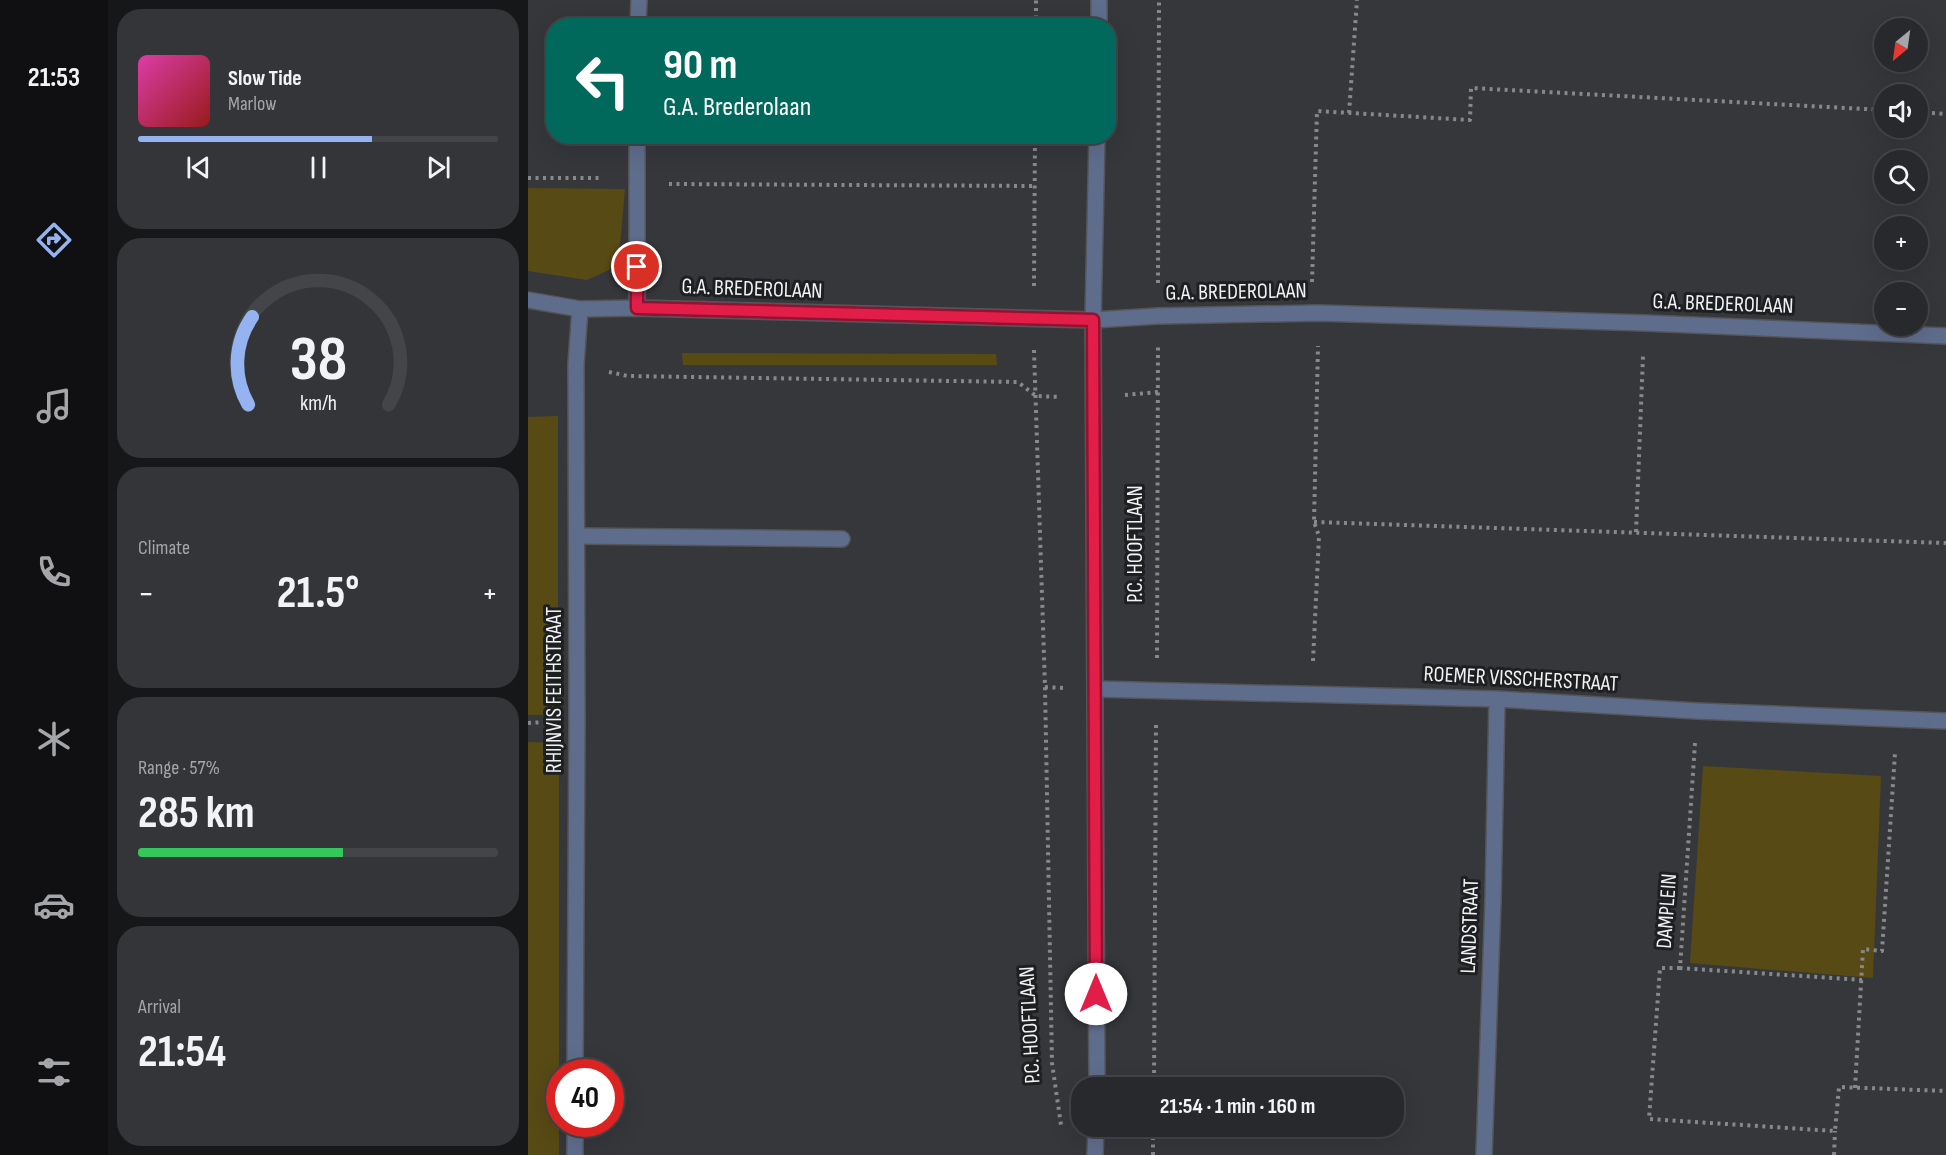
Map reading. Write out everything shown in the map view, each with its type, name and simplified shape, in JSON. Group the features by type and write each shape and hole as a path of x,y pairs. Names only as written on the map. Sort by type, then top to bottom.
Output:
{"street":[{"path":"638,18 639,0"},
{"path":"1099,0 1099,18"},
{"path":"637,308 638,144"},
{"name":"P.C. HOOFTLAAN","path":"1096,1077 1093,320 1097,144"},
{"name":"G.A. BREDEROLAAN","path":"528,300 580,309 637,308 1093,320 1158,316 1315,313 1645,323 1946,336"},
{"name":"RHIJNVIS FEITHSTRAAT","path":"575,1059 576,364 580,309"},
{"path":"577,536 842,539"},
{"name":"ROEMER VISSCHERSTRAAT","path":"1095,689 1497,699 1697,711 1946,721"},
{"name":"LANDSTRAAT","path":"1484,1155 1497,699"},
{"path":"575,1137 575,1155"},
{"path":"1095,1155 1096,1137"}],"path":[{"path":"1035,18 1036,0"},
{"name":"P.C. HOOFTLAAN","path":"1154,1077 1159,0"},
{"path":"1349,113 1357,0"},
{"path":"1311,695 1319,536 1314,522 1317,111 1470,120 1471,88 1874,109"},
{"path":"1928,113 1946,114"},
{"name":"P.C. HOOFTLAAN","path":"1035,144 1034,319 1045,687 1052,1063 1061,1127"},
{"path":"528,178 1034,186"},
{"path":"1636,532 1645,323"},
{"path":"576,364 628,376 1018,382 1036,396 1093,398 1158,392"},
{"path":"1314,522 1946,543"},
{"name":"DAMPLEIN","path":"1697,711 1680,968 1862,980"},
{"path":"1856,1088 1863,949 1882,951 1898,719"},
{"path":"1680,968 1660,968 1649,1119 1835,1131"},
{"path":"1834,1155 1839,1087 1946,1091"},
{"path":"1153,1155 1154,1137"}],"shaded area":[{"path":"528,188 625,189 619,257 609,270 587,280 528,271"},
{"path":"682,353 996,354 997,365 683,365"},
{"path":"558,416 558,715 528,715 528,417"},
{"path":"528,742 559,743 559,1059 546,1059 546,1137 559,1137 559,1155 528,1155"},
{"path":"1703,766 1881,776 1873,978 1690,963"}],"route":[{"path":"637,267 637,308 1093,320 1096,994"}]}
